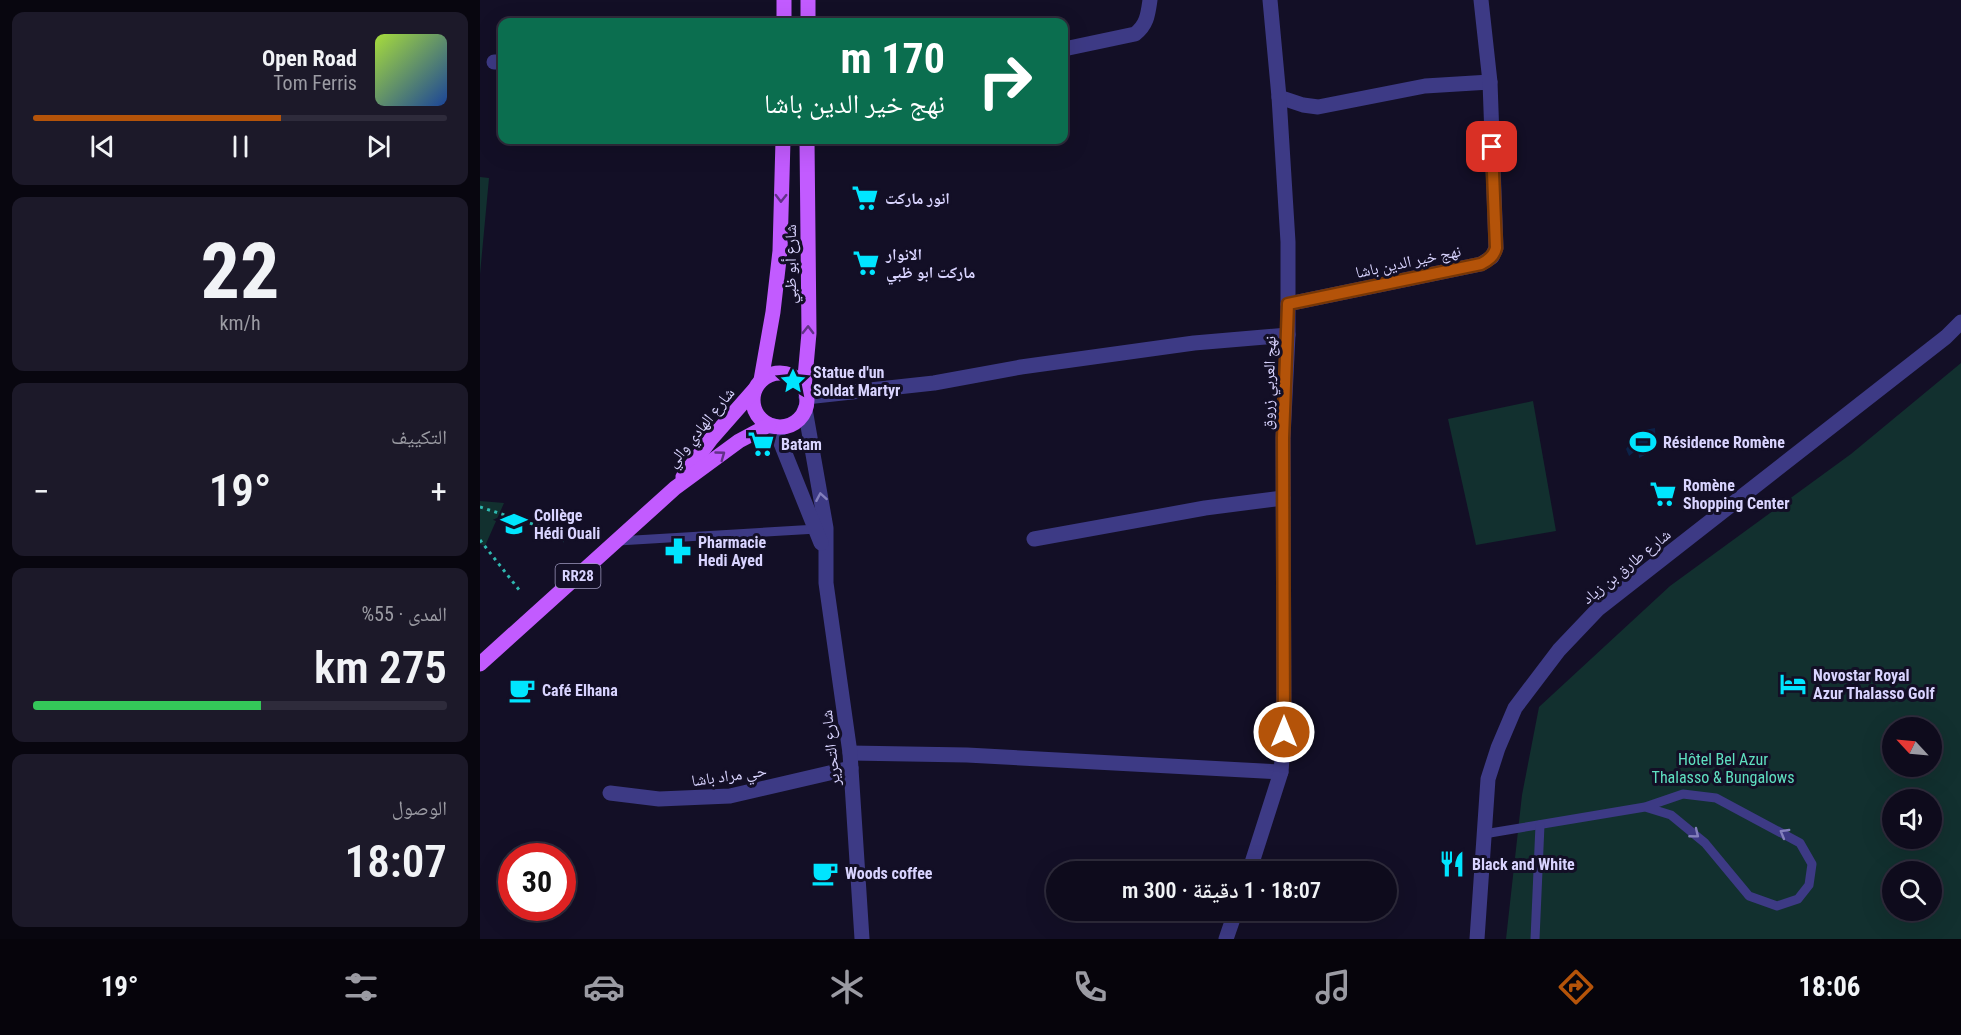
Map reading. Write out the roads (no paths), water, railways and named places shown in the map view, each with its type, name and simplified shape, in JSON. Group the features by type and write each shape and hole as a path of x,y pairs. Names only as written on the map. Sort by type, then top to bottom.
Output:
{"main road":[{"path":"784,0 784,18"},
{"path":"808,0 808,18"},
{"name":"شارع أبو ظبي","path":"758,385 773,312 780,251 783,144"},
{"name":"شارع أبو ظبي","path":"805,398 808,333 807,144"},
{"path":"772,425 760,419 753,399 758,385 769,374 779,372 790,374 798,380 805,398"},
{"name":"شارع الهادي والي","path":"675,488 711,439 758,385"},
{"name":"RR28","path":"772,425 784,426 793,423 800,417 805,398"},
{"name":"شارع الهادي والي","path":"480,664 675,488 739,441 772,425"}],"street":[{"path":"1068,48 1135,34 1143,28 1147,21 1150,0"},
{"name":"نهج العربي زروق","path":"1253,861 1281,772 1284,732 1283,438 1288,335 1287,242 1279,97 1270,0"},
{"name":"نهج خير الدين باشا","path":"1288,304 1481,264 1492,257 1496,248 1490,82 1481,0"},
{"path":"1279,97 1318,107 1425,86 1490,82"},
{"name":"شارع طارق بن زياد","path":"1477,939 1488,779 1515,708 1558,650 1598,609 1946,337 1961,322"},
{"path":"805,398 934,383 1021,367 1194,343 1288,335"},
{"name":"شارع التحرير","path":"805,398 822,528 831,621 851,761 862,939"},
{"name":"شارع التحرير","path":"772,425 822,528"},
{"path":"1034,538 1205,508 1283,498"},
{"name":"حي مراد باشا","path":"610,793 659,799 730,796 851,761 967,755 1281,772"},
{"path":"1226,939 1232,921"}],"lane":[{"path":"616,541 822,528"},
{"path":"1484,834 1645,807 1683,794 1716,798 1800,843 1812,864 1809,885 1798,899 1777,906 1749,896 1705,843 1671,815 1645,807"},
{"path":"1534,939 1540,825"}],"water":[{"name":"Résidence Romène","path":"1655,428 1656,449 1639,458 1638,449 1629,456 1626,449 1635,436 1634,432"}],"place":[{"name":"انور ماركت","path":"865,198"},
{"name":"الانوار ماركت ابو ظبي","path":"866,263"},
{"name":"Statue d'un Soldat Martyr","path":"793,381"},
{"name":"Résidence Romène","path":"1643,442"},
{"name":"Batam","path":"761,444"},
{"name":"Romène Shopping Center","path":"1663,494"},
{"name":"Collège Hédi Ouali","path":"514,524"},
{"name":"Pharmacie Hedi Ayed","path":"678,551"},
{"name":"Novostar Royal Azur Thalasso Golf","path":"1793,684"},
{"name":"Café Elhana","path":"522,690"},
{"name":"Black and White","path":"1452,864"},
{"name":"Woods coffee","path":"825,873"}],"park label":[{"name":"Hôtel Bel Azur Thalasso & Bungalows","path":"1723,768"}]}
